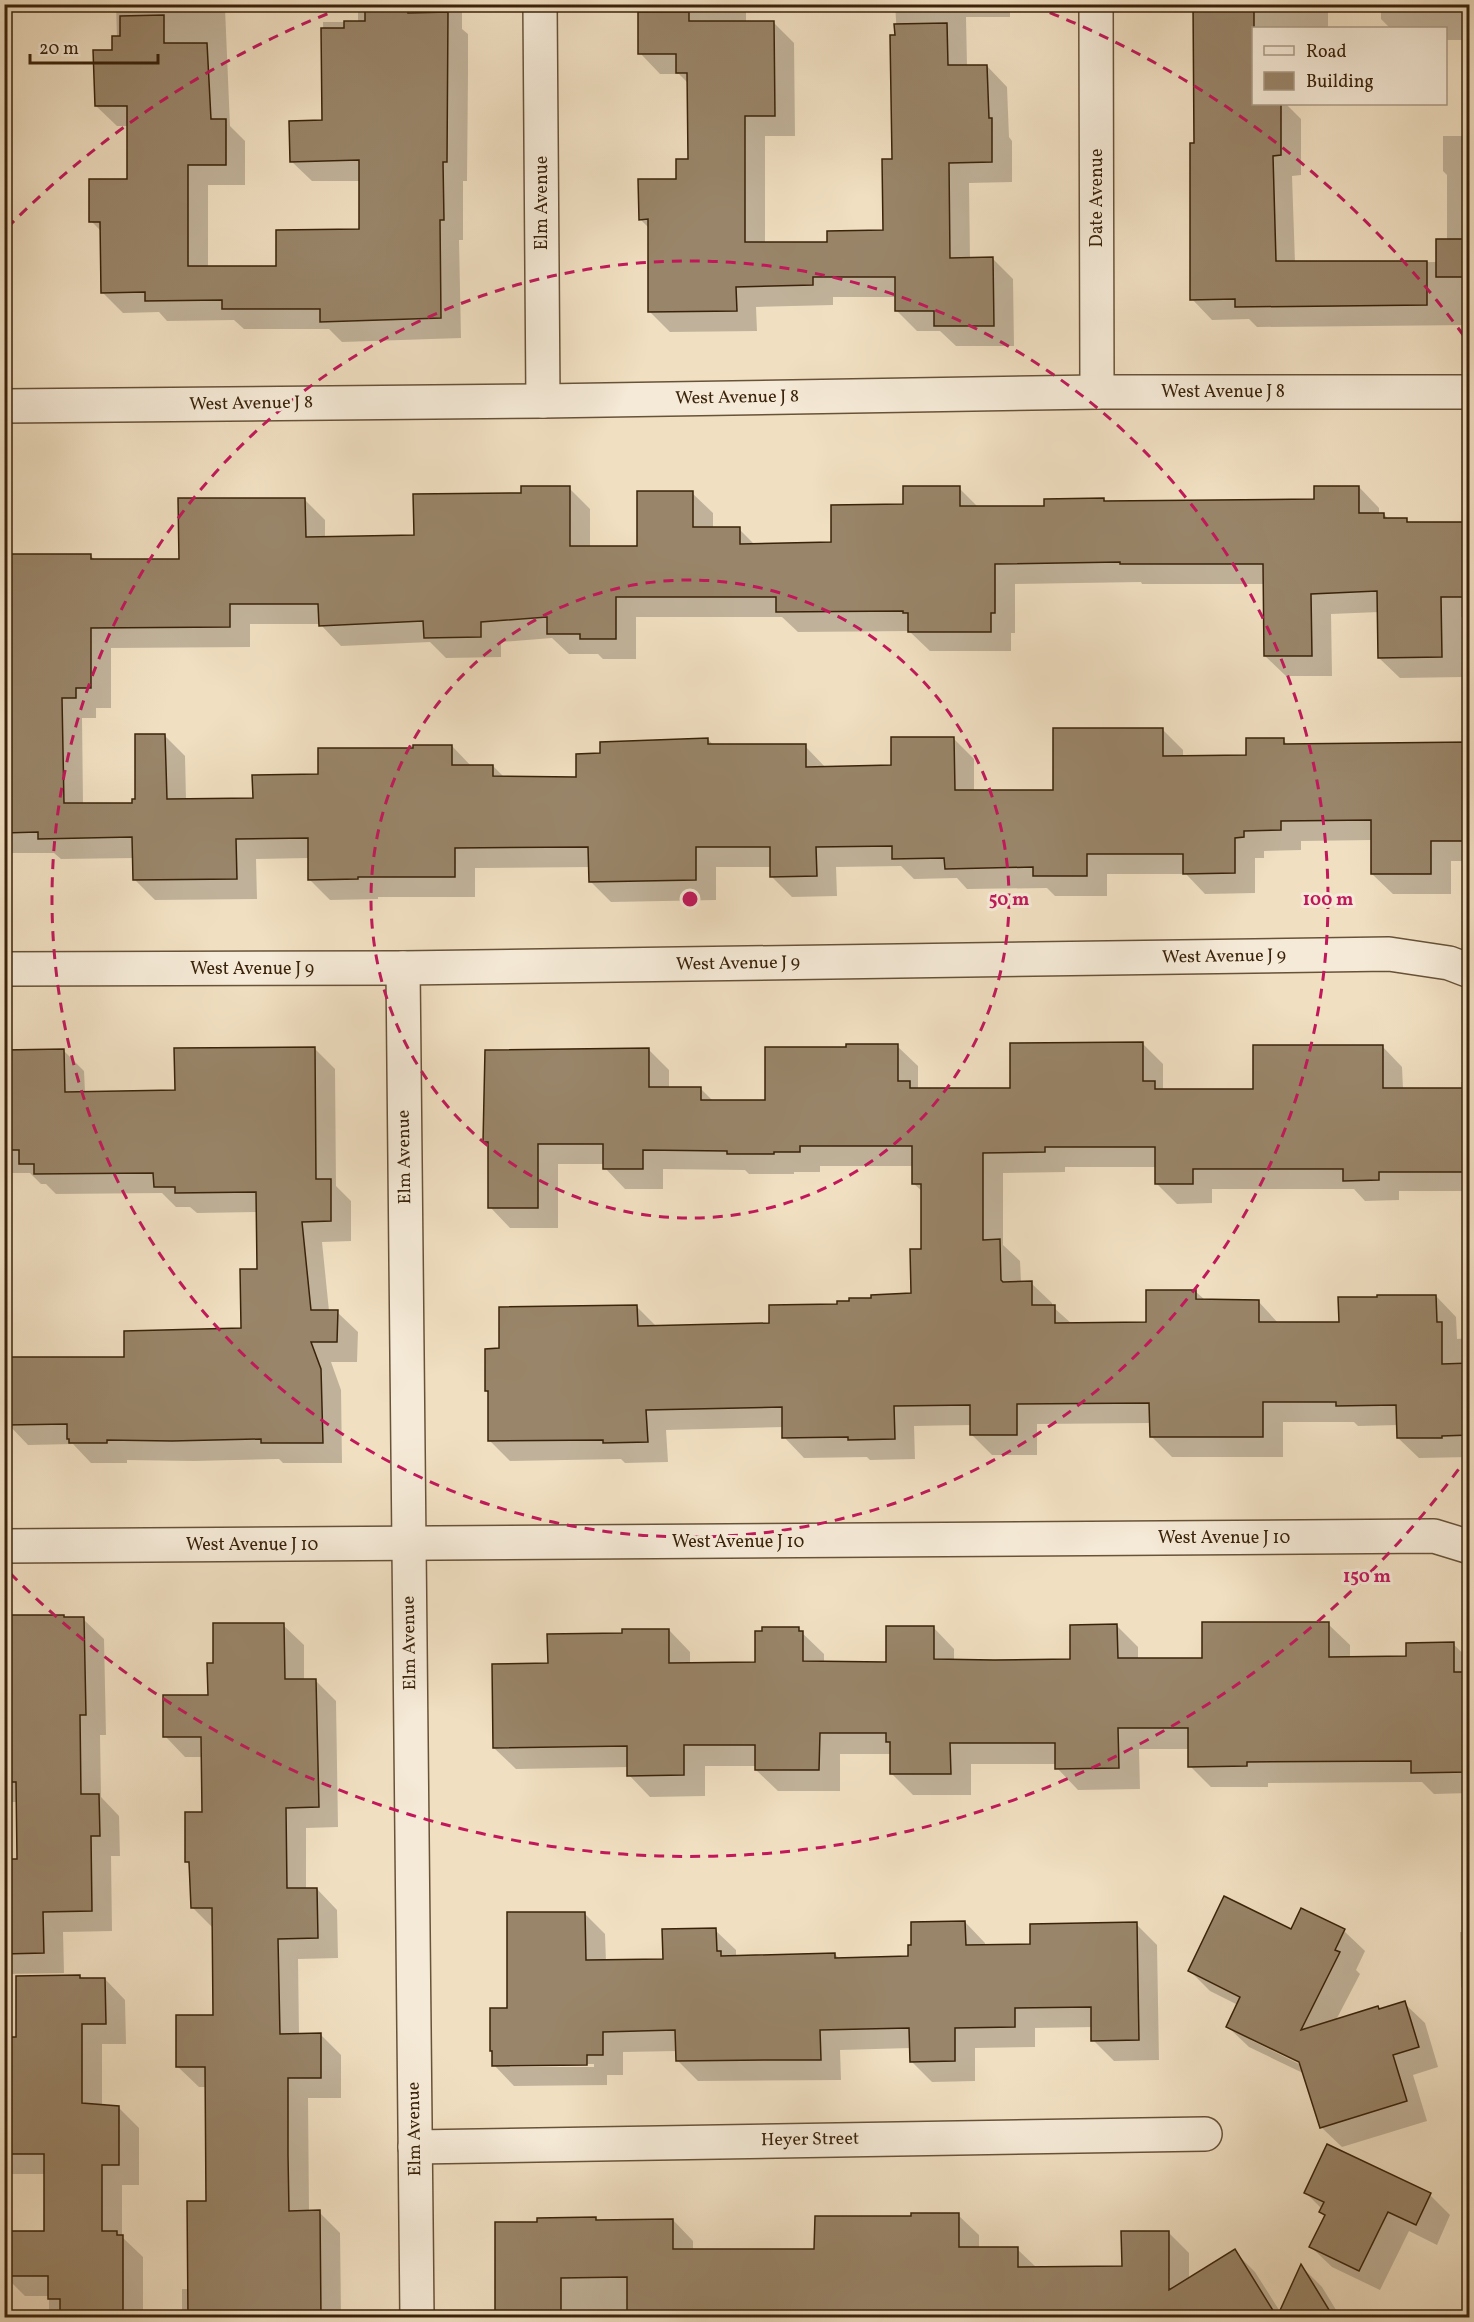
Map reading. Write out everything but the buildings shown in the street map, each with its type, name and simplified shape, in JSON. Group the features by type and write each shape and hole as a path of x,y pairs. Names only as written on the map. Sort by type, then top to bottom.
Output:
{"street":[{"name":"Elm Avenue","path":"540,4 543,401"},
{"name":"Date Avenue","path":"1096,4 1097,392"},
{"name":"West Avenue J 8","path":"4,406 543,401 1097,392 1470,392"},
{"name":"West Avenue J 9","path":"4,969 403,968 1389,954 1449,963 1470,971"},
{"name":"Elm Avenue","path":"403,968 417,2318"},
{"name":"West Avenue J 10","path":"4,1546 1434,1536 1470,1547"},
{"name":"Heyer Street","path":"415,2147 1205,2134"}]}
